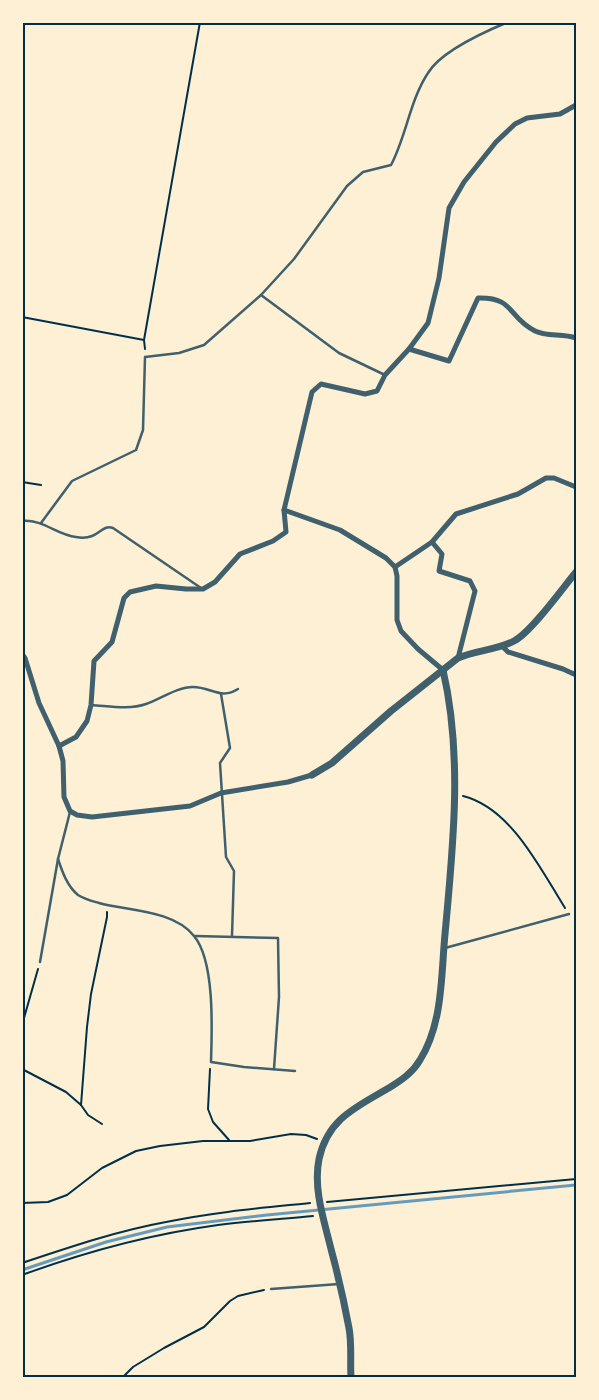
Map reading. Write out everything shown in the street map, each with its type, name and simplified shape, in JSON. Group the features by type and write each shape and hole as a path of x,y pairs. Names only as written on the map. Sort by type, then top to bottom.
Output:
{"street":[{"path":"59,746 76,736 87,721 91,705 94,661 112,642 124,598 130,592 156,586 203,589 215,582 240,554 273,542 286,532 284,510 312,392 320,384 364,394 377,391 385,375 409,349 428,322 439,278 449,208 464,182 496,142 515,124 527,118 560,114 576,105"},
{"path":"409,349 449,361 478,298 491,297 503,301 524,325 537,332 576,338"},
{"path":"395,567 432,542 456,514 518,494 546,478 554,478 576,487"},
{"path":"284,510 340,530 386,558 395,567 397,576 397,620 401,630 418,649 444,670 450,699 455,795 444,948 437,1015 430,1040 419,1062 406,1078 344,1114 332,1127 324,1142 319,1160 317,1188 350,1330 351,1378"},
{"path":"432,542 442,554 439,571 470,581 475,591 458,658"},
{"path":"22,654 25,658 39,703 59,746 63,761 64,797 70,811 77,816 92,817 190,806 221,794 288,782 312,775 332,763 392,711 458,658 502,646 516,640 527,631 576,572"},
{"path":"502,646 508,652 563,669 576,675"}],"lane":[{"path":"41,523 72,481 136,450 143,430 145,357 178,353 204,345 261,295 294,259 347,186 363,172 391,165 398,152 416,99 428,72 447,54 488,30 508,22"},
{"path":"261,295 339,353 385,375"},
{"path":"22,521 41,523 78,538 91,536 109,527 113,528 203,589"},
{"path":"91,705 139,706 185,688 193,687 221,694 232,694 238,689"},
{"path":"221,694 230,748 220,763 226,857 234,871 232,936"},
{"path":"40,962 58,859 70,811"},
{"path":"58,859 66,880 78,895 106,905 140,910 174,920 195,936 208,976 212,1027 211,1062 244,1067 295,1070"},
{"path":"444,948 569,914"},
{"path":"195,936 278,938 279,997 274,1069"},
{"path":"271,1289 340,1284"}],"path":[{"path":"145,357 144,340 200,22"},
{"path":"22,317 144,340"},
{"path":"22,482 41,485"},
{"path":"455,795 483,804 517,833 569,914"},
{"path":"81,1105 89,1010 107,917 106,905"},
{"path":"22,1025 40,962"},
{"path":"211,1062 208,1109 213,1122 228,1140"},
{"path":"22,1069 66,1092 81,1105 88,1115 102,1124"},
{"path":"22,1203 48,1202 67,1195 102,1168 136,1151 160,1146 228,1140 250,1142 291,1134 306,1135 324,1142"},
{"path":"22,1263 94,1239 166,1222 245,1209 576,1179"},
{"path":"22,1275 92,1252 169,1234 217,1225 322,1215"},
{"path":"122,1378 133,1367 204,1327 230,1301 238,1296 271,1289"}],"waterway":[{"path":"22,1270 106,1242 167,1227 267,1215 576,1185"}]}
